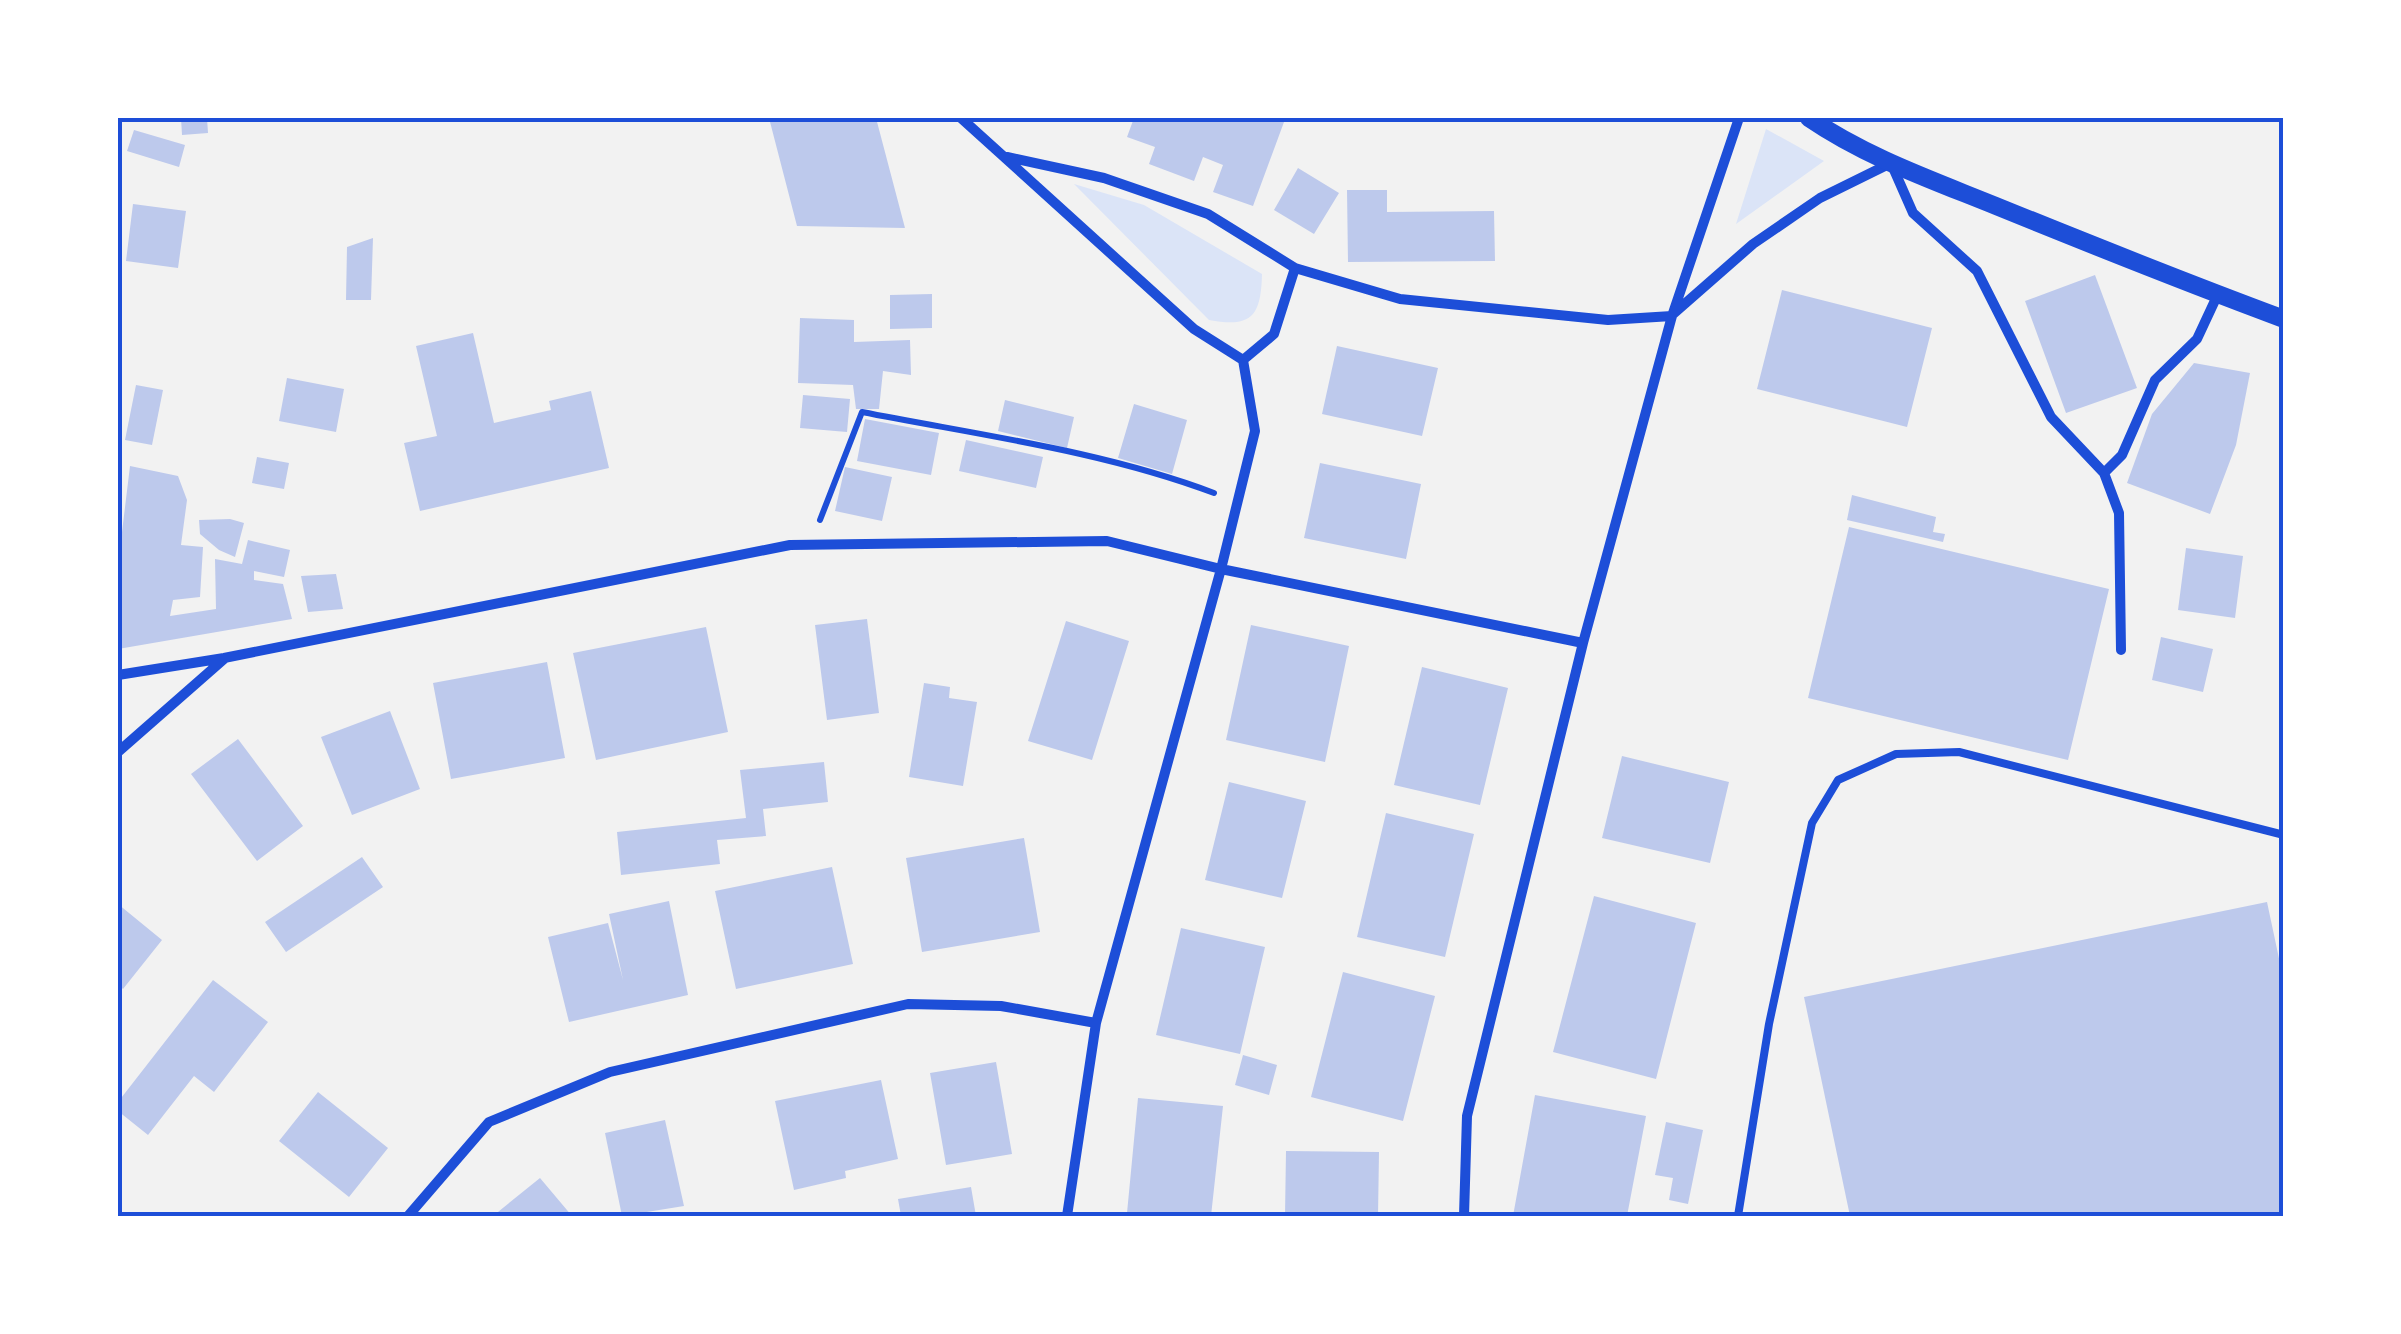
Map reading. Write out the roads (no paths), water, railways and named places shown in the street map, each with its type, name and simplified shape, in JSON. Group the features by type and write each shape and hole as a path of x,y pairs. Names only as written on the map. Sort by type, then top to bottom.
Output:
{"street":[{"path":"961,118 1194,329 1243,360 1256,431 1096,1023 1067,1216"},
{"path":"1464,1216 1466,1116 1582,644 1672,316 1739,118"},
{"path":"1808,118 1846,143 1891,163 2284,319"},
{"path":"1006,157 1104,178 1208,214 1294,268 1400,299 1608,320 1672,316 1753,244 1820,198 1891,163"},
{"path":"1891,163 1913,213 1977,271 2050,417 2104,473 2119,513 2122,650"},
{"path":"1243,360 1274,334 1294,268"},
{"path":"2104,473 2122,455 2154,380 2198,339 2218,294"},
{"path":"118,676 790,545 1108,541 1582,644"},
{"path":"118,752 224,658"},
{"path":"408,1216 490,1122 610,1072 908,1004 1000,1006 1096,1023"}],"lane":[{"path":"1738,1216 1770,1024 1812,823 1838,780 1896,754 1959,752 2284,836"}]}
